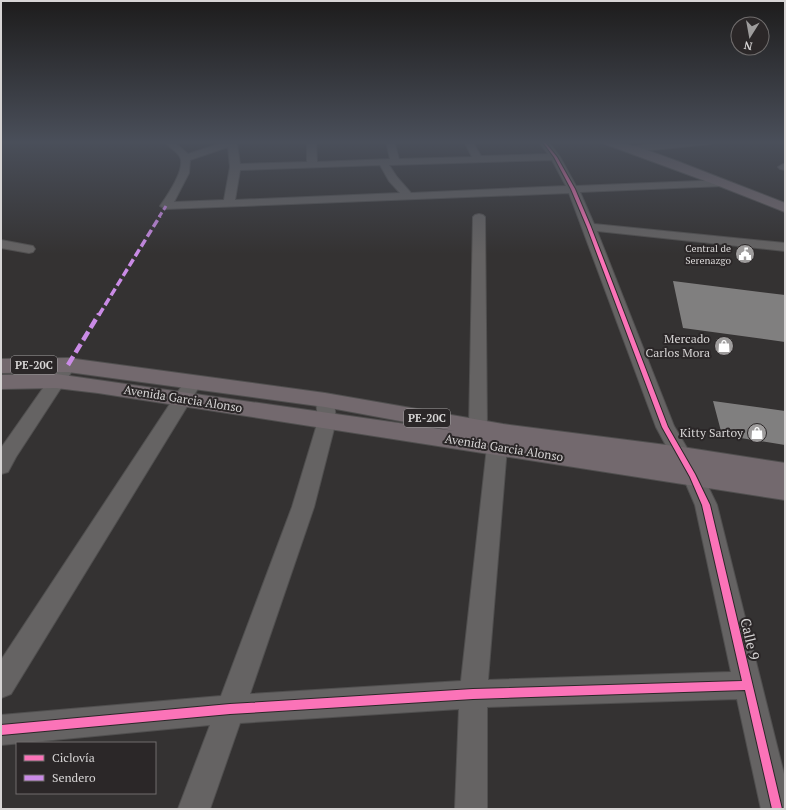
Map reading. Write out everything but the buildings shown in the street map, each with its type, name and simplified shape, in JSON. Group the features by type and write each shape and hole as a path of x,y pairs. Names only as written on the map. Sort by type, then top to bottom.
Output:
{"main road":[{"path":"712,179 782,205"},
{"name":"PE-20C","path":"1,366 62,373"},
{"name":"Avenida Garcia Alonso","path":"62,373 326,410 478,428 687,466 785,490"},
{"name":"PE-20C","path":"1,382 62,373"},
{"name":"Avenida Garcia Alonso","path":"326,410 497,447 687,466 785,473"}],"street":[{"path":"181,179 166,206 723,183"},
{"path":"229,203 233,179"},
{"path":"393,179 408,196"},
{"name":"Calle 9","path":"567,179 590,227 666,427 706,505 777,809"},
{"path":"478,428 479,217"},
{"path":"590,227 785,247"},
{"path":"1,244 29,249"},
{"path":"1,466 62,373"},
{"path":"1,684 187,391"},
{"path":"194,809 303,507 326,410"},
{"path":"471,809 473,694 497,447"},
{"path":"1,730 230,709 473,694 748,685"}],"marked path":[{"path":"68,365 166,206"}],"cycle path":[{"path":"567,179 589,227 665,427 693,476 706,505 777,809"},
{"path":"1,730 230,709 473,694 748,685"}],"place":[{"name":"Central de Serenazgo","path":"745,254"},
{"name":"Mercado Carlos Mora","path":"724,346"},
{"name":"Kitty Sartoy","path":"757,433"}]}
